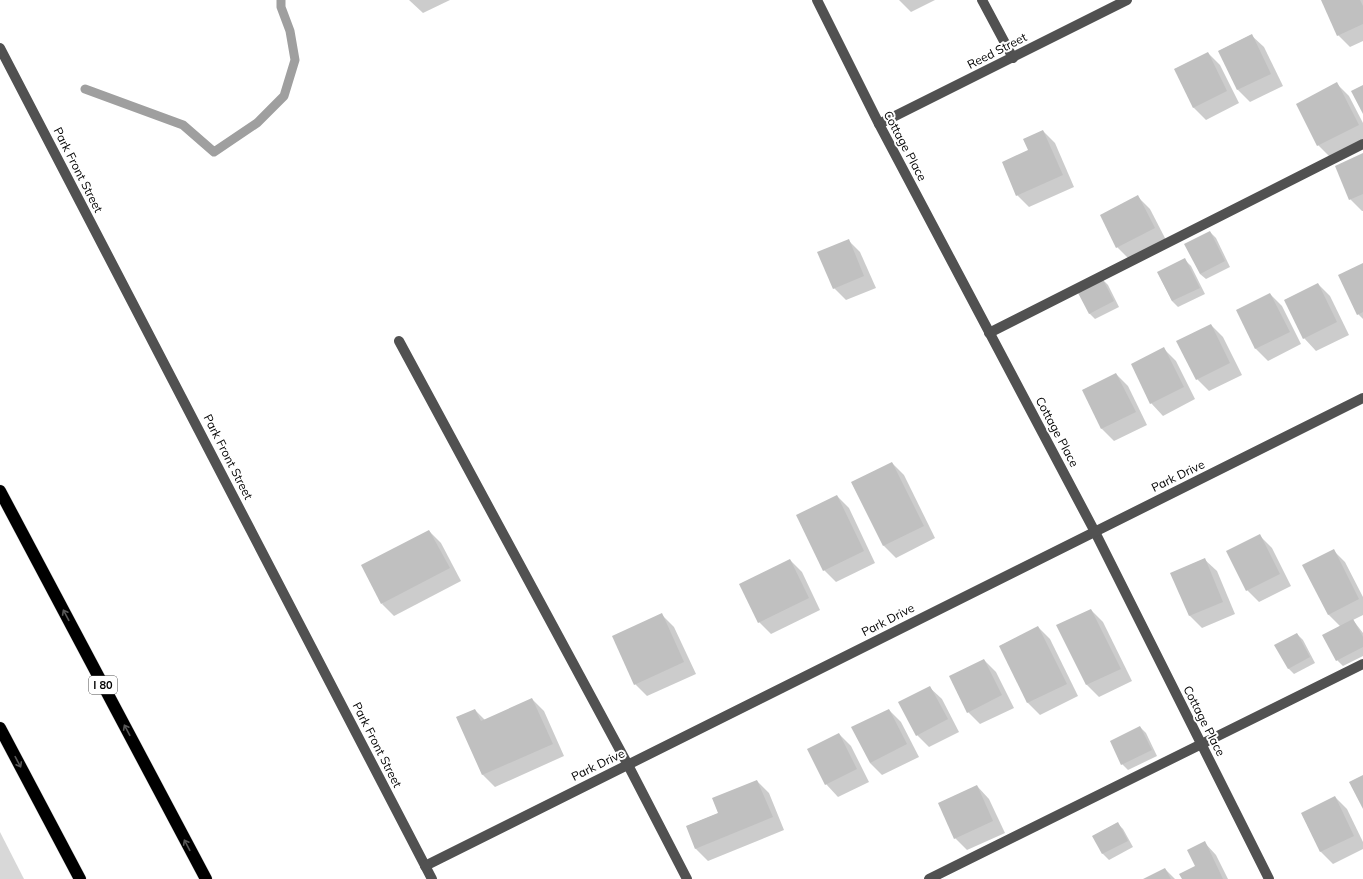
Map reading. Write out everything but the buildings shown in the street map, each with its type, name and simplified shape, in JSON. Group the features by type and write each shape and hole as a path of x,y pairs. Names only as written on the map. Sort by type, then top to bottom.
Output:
{"highway":[{"name":"I 80","path":"0,491 206,879"},
{"path":"0,728 80,879"}],"street":[{"name":"Cottage Place","path":"817,0 879,124 1095,532 1269,879"},
{"path":"982,0 1013,58"},
{"name":"Reed Street","path":"879,124 1128,0"},
{"name":"Park Front Street","path":"0,48 432,879"},
{"path":"989,333 1363,144"},
{"path":"399,341 628,764 687,879"},
{"name":"Park Drive","path":"425,866 1363,398"},
{"path":"929,879 1363,664"}],"shaded area":[{"path":"0,832 24,879 0,879"}],"waterway":[{"path":"85,89 183,125 214,152 257,123 284,96 295,60 290,31 281,7 281,0"}]}
